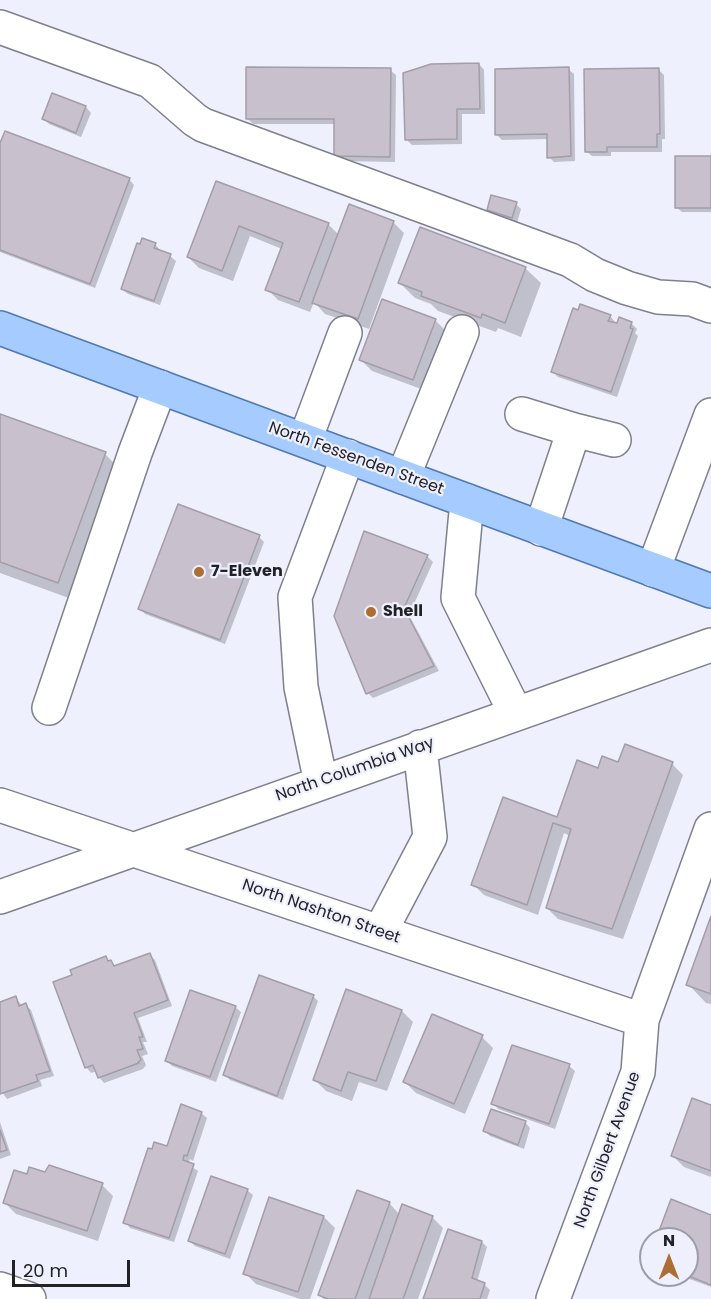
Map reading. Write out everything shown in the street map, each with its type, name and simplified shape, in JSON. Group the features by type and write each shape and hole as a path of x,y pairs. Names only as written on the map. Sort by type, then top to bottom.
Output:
{"main road":[{"name":"North Fessenden Street","path":"0,327 711,591"}],"street":[{"path":"0,27 150,81 203,125 570,260 595,275 627,288 658,297 692,299 711,306"},
{"path":"403,477 462,332"},
{"path":"305,441 345,333"},
{"path":"49,708 135,453 160,387"},
{"path":"522,414 615,440"},
{"path":"653,570 711,416"},
{"path":"542,529 574,430"},
{"path":"321,783 301,687 295,597 348,456"},
{"path":"467,501 458,598 516,714"},
{"name":"North Columbia Way","path":"0,897 711,645"},
{"path":"380,932 430,837 420,747"},
{"name":"North Nashton Street","path":"0,805 642,1020"},
{"name":"North Gilbert Avenue","path":"553,1299 638,1072 642,1020 711,829"},
{"path":"0,1289 29,1299"}],"building":[{"path":"479,63 480,109 457,109 457,139 405,140 403,73 431,64"},
{"path":"246,67 391,68 390,157 334,156 334,119 246,119"},
{"path":"569,67 571,156 547,158 547,134 495,135 495,69"},
{"path":"659,68 660,134 657,134 657,147 607,147 607,152 585,152 584,69"},
{"path":"52,93 86,106 76,133 42,119"},
{"path":"5,131 130,178 90,284 0,250 0,143"},
{"path":"675,156 711,156 711,208 675,208"},
{"path":"216,181 329,223 299,302 265,290 283,243 239,226 222,271 187,257"},
{"path":"491,195 517,202 512,218 487,210"},
{"path":"349,204 394,221 358,319 312,303"},
{"path":"420,227 526,267 505,323 482,314 481,318 421,296 422,292 398,283"},
{"path":"142,238 156,243 154,248 171,254 154,301 121,289 137,243 140,244"},
{"path":"382,299 436,319 413,380 359,360"},
{"path":"580,304 611,315 608,321 617,323 619,317 632,322 630,328 633,329 611,392 551,372 573,308 578,310"},
{"path":"0,414 106,452 58,583 0,562"},
{"name":"7-Eleven","path":"178,504 260,535 220,640 138,609"},
{"name":"Shell","path":"364,531 428,555 404,608 434,666 366,694 334,616"},
{"path":"625,744 673,762 612,929 546,908 571,829 553,823 527,905 471,885 503,797 557,817 577,760 598,768 602,756 618,762"},
{"path":"711,916 711,994 686,985"},
{"path":"150,953 168,1000 134,1013 143,1037 139,1037 143,1049 137,1050 141,1060 139,1063 98,1078 93,1065 85,1068 53,982 72,975 70,970 106,956 114,966"},
{"path":"259,975 314,995 277,1096 223,1075"},
{"path":"346,989 402,1010 376,1081 348,1072 341,1091 313,1080"},
{"path":"190,990 236,1006 210,1077 165,1061"},
{"path":"16,996 19,1006 26,1003 50,1071 36,1075 38,1081 0,1094 0,1002"},
{"path":"432,1014 483,1035 454,1104 403,1082"},
{"path":"512,1045 570,1064 549,1124 491,1104"},
{"path":"692,1098 711,1105 711,1171 671,1156"},
{"path":"181,1104 202,1112 187,1156 184,1155 183,1160 194,1164 169,1238 123,1223 148,1148 152,1149 154,1142 167,1146"},
{"path":"491,1109 526,1121 518,1145 483,1131"},
{"path":"0,1130 7,1150 0,1152"},
{"path":"49,1165 103,1183 87,1231 3,1203 14,1170 27,1174 29,1167 45,1172"},
{"path":"211,1176 248,1189 225,1254 188,1241"},
{"path":"357,1190 390,1202 355,1299 328,1299 318,1295"},
{"path":"269,1197 324,1216 298,1292 243,1274"},
{"path":"671,1199 711,1215 711,1285 699,1280 699,1227 660,1227"},
{"path":"402,1204 433,1216 403,1299 369,1299"},
{"path":"448,1229 482,1241 472,1278 485,1283 480,1299 423,1299"}],"place":[{"name":"7-Eleven","path":"199,572"},
{"name":"Shell","path":"371,612"}]}
